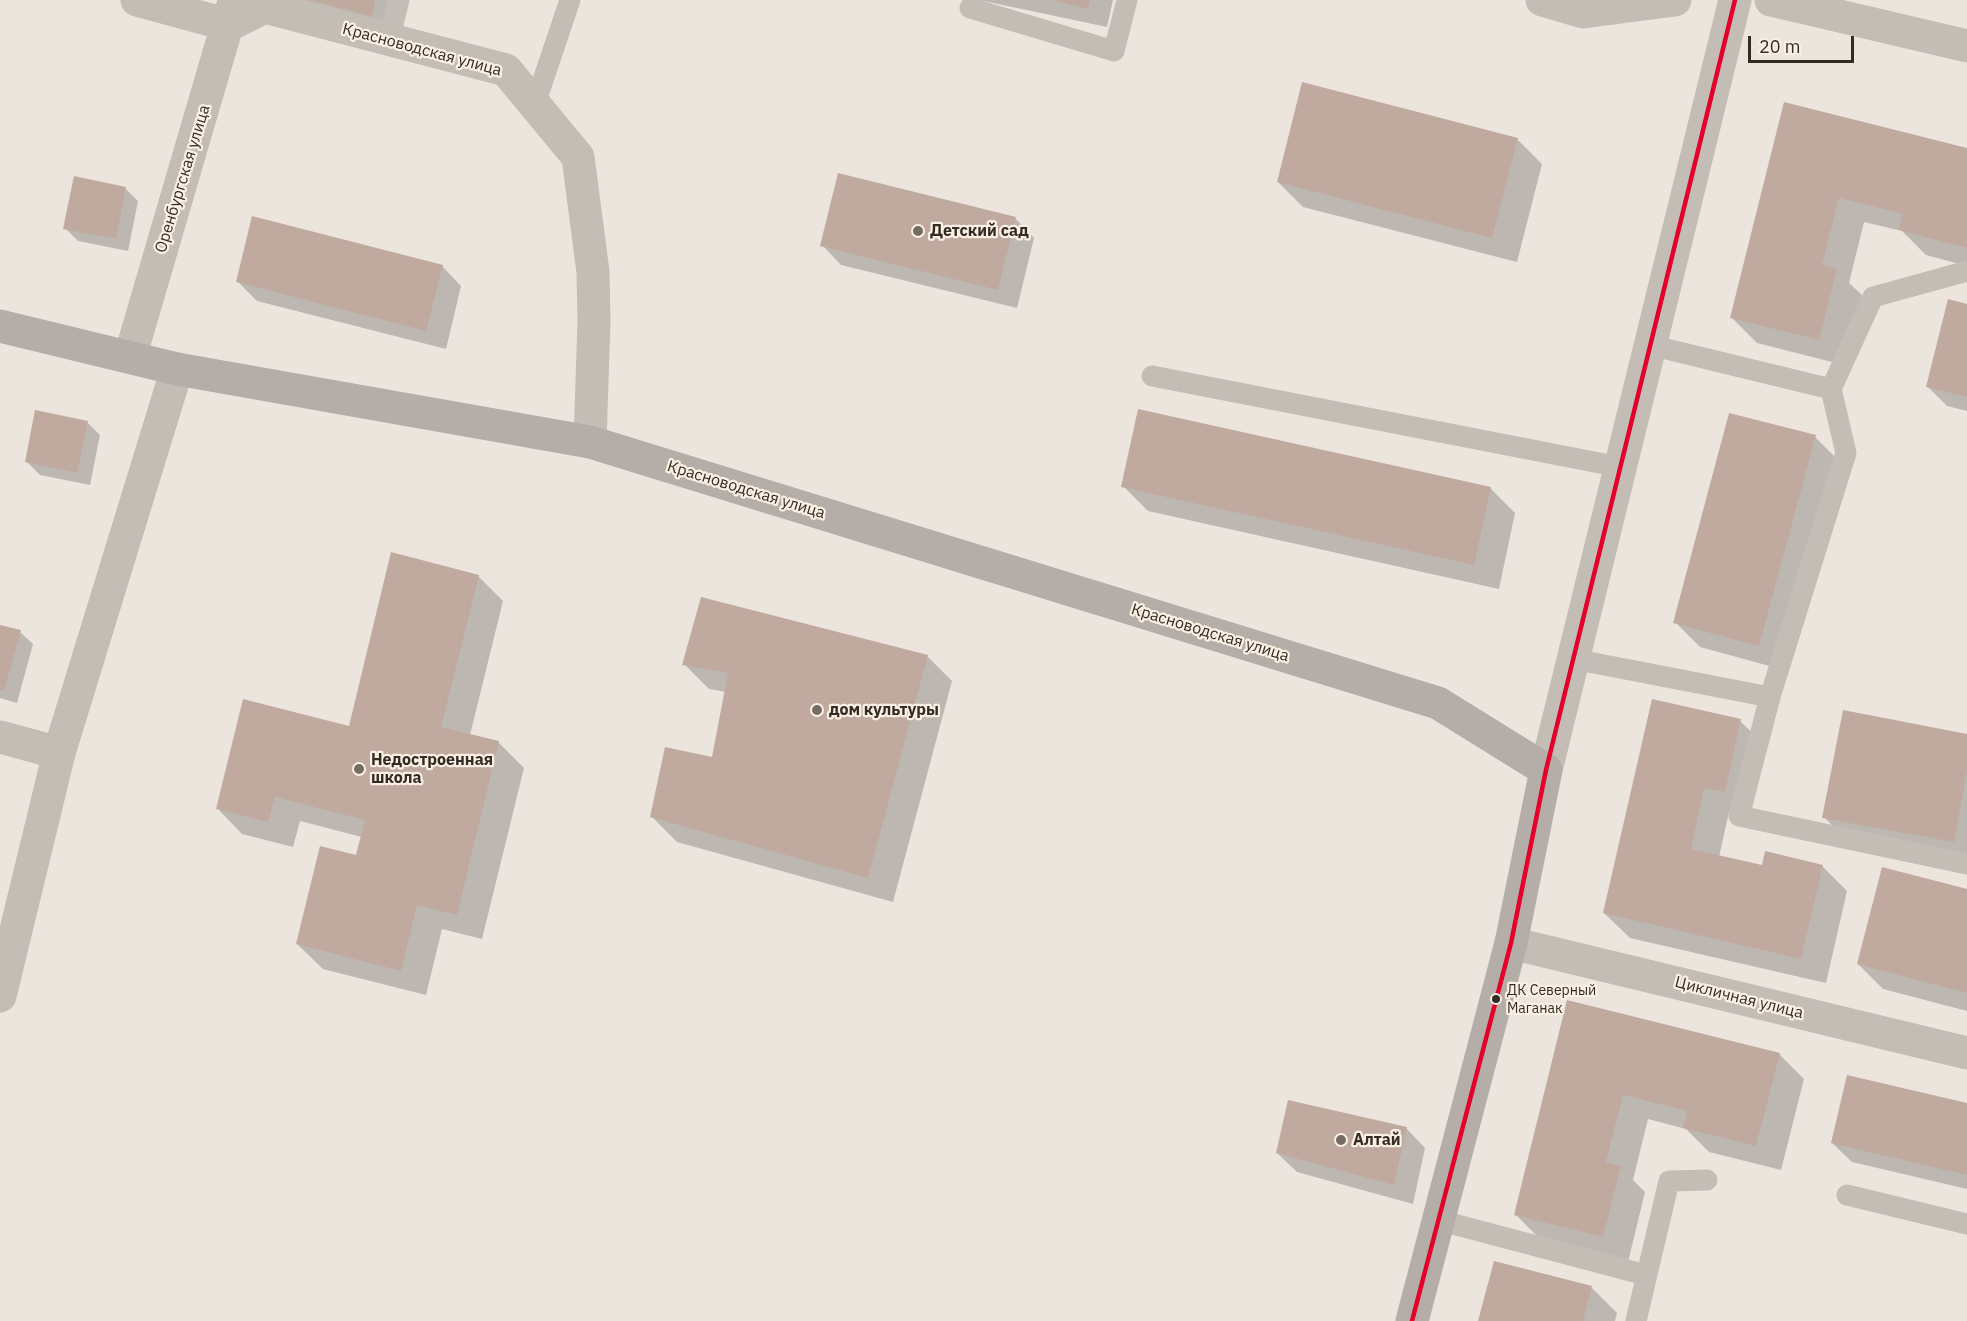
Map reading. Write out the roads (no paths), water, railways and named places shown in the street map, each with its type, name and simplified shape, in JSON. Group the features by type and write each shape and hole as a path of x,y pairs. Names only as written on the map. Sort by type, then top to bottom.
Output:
{"main road":[{"path":"0,326 177,369 590,442"},
{"name":"Красноводская улица","path":"590,442 1438,703 1546,770"},
{"path":"1412,1321 1511,943 1546,770"}],"street":[{"path":"137,0 232,13"},
{"path":"1542,0 1583,12 1675,0"},
{"path":"1546,770 1735,0"},
{"path":"1771,0 1967,46"},
{"name":"Красноводская улица","path":"232,13 265,7 506,70 535,104 578,157 593,272 594,321 590,442"},
{"name":"Оренбургская улица","path":"130,357 232,13"},
{"path":"0,996 59,753 177,369"},
{"path":"0,737 59,753"},
{"name":"Цикличная улица","path":"1511,943 1967,1053"}],"lane":[{"path":"389,40 399,0"},
{"path":"535,104 570,0"},
{"path":"970,8 1114,51 1127,0"},
{"path":"1967,271 1873,297 1831,389 1846,453 1770,697 1739,816 1967,864"},
{"path":"1650,345 1831,389"},
{"path":"1152,376 1620,467"},
{"path":"1573,659 1770,697"},
{"path":"1636,1321 1669,1181 1707,1180"},
{"path":"1847,1195 1967,1224"},
{"path":"1438,1220 1646,1275"}],"place":[{"name":"Детский сад","path":"918,231"},
{"name":"дом культуры","path":"817,710"},
{"name":"Недостроенная школа","path":"359,769"},
{"name":"ДК Северный Маганак","path":"1496,999"},
{"name":"Алтай","path":"1341,1140"}]}
